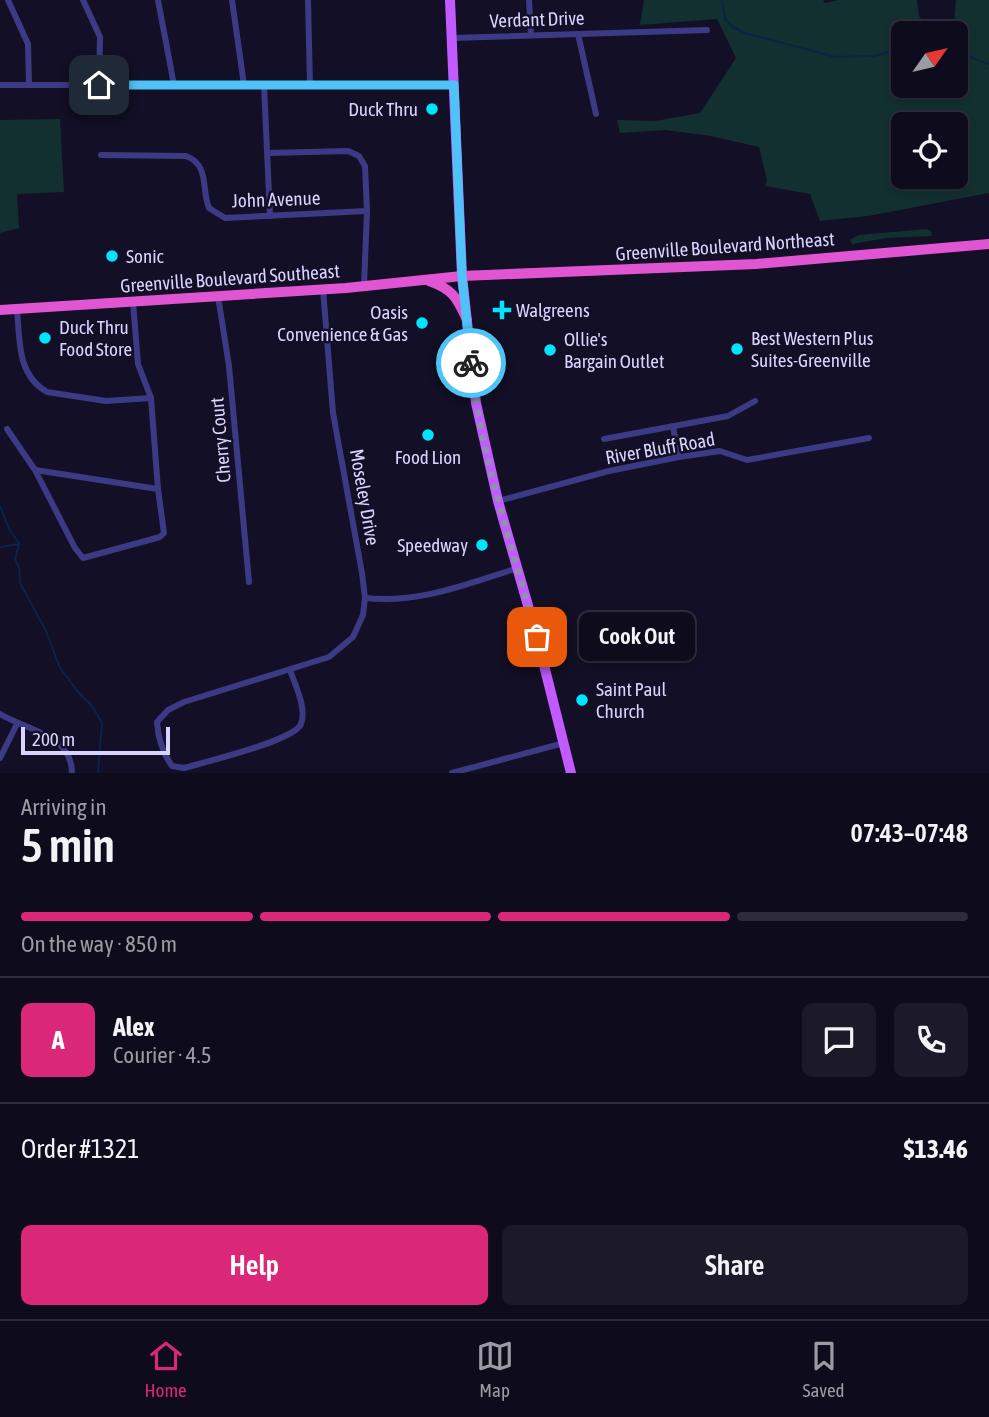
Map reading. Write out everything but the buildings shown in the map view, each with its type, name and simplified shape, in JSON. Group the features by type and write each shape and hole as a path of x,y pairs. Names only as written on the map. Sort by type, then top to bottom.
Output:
{"highway":[{"name":"Greenville Boulevard Northeast","path":"462,276 685,269 989,244"},
{"name":"Greenville Boulevard Southeast","path":"0,310 365,286 462,276"},
{"path":"425,280 449,290 467,320"}],"main road":[{"path":"450,0 462,276 476,404 498,501 571,773"}],"street":[{"path":"8,0 28,44 29,85"},
{"path":"83,0 100,37 99,85"},
{"path":"158,0 174,85"},
{"path":"232,0 244,85"},
{"path":"308,0 310,85"},
{"path":"529,0 531,35"},
{"name":"Verdant Drive","path":"452,38 707,30"},
{"path":"578,34 596,114"},
{"path":"0,85 454,85"},
{"path":"264,85 270,216"},
{"path":"268,153 348,150 359,156 365,166 365,286"},
{"name":"John Avenue","path":"101,155 186,156 200,164 207,203 216,214 225,218 367,211"},
{"name":"Moseley Drive","path":"290,670 303,711 302,721 296,732 275,741 184,768 172,766 164,755 157,722 168,710 184,702 329,657 348,642 363,615 365,598 362,573 333,413 323,289"},
{"name":"Cherry Court","path":"218,296 229,366 249,582"},
{"path":"7,429 35,470 75,548 83,558 160,537 164,533 151,398 138,364 133,302"},
{"path":"17,310 22,363 29,376 47,392 106,401 151,398"},
{"path":"604,439 728,416 755,401"},
{"path":"673,427 679,457"},
{"name":"River Bluff Road","path":"498,501 610,471 679,457 720,451 747,460 869,438"},
{"path":"35,470 158,489"},
{"path":"365,598 388,600 434,594 518,568"},
{"path":"0,714 17,724 54,738 65,748 72,762 72,773"},
{"path":"0,758 17,724"},
{"path":"452,773 564,743"}],"green space":[{"path":"644,0 823,0 825,3 839,0 917,0 922,20 938,21 891,21 891,98 968,98 968,21 954,21 956,0 989,0 989,193 868,216 820,221 810,194 765,186 767,180 759,147 711,136 665,130 620,133 617,120 655,121 700,113 736,58 717,19 640,25"},
{"path":"60,119 64,192 17,194 19,228 0,233 0,120"},
{"path":"927,229 932,232 931,236 887,238 852,244 850,240 858,235"}],"waterway":[{"path":"722,0 725,19 745,33 835,57 874,56 891,51"},
{"path":"968,56 989,64"},
{"path":"0,506 9,529 19,543"},
{"path":"19,544 15,559 19,567 20,583 46,631 60,668 92,706 102,723 98,773"},
{"path":"0,547 19,544"}],"way so far":[{"path":"471,363 485,451 537,637"}],"place":[{"name":"Duck Thru","path":"432,109"},
{"name":"Sonic","path":"112,256"},
{"name":"Walgreens","path":"502,310"},
{"name":"Oasis Convenience & Gas","path":"422,323"},
{"name":"Duck Thru Food Store","path":"45,338"},
{"name":"Best Western Plus Suites-Greenville","path":"737,349"},
{"name":"Ollie's Bargain Outlet","path":"550,350"},
{"name":"Food Lion","path":"428,435"},
{"name":"Speedway","path":"482,545"},
{"name":"Cook Out","path":"537,637"},
{"name":"Saint Paul Church","path":"582,700"}],"route":[{"path":"99,85 454,85 462,276 471,363"}]}
